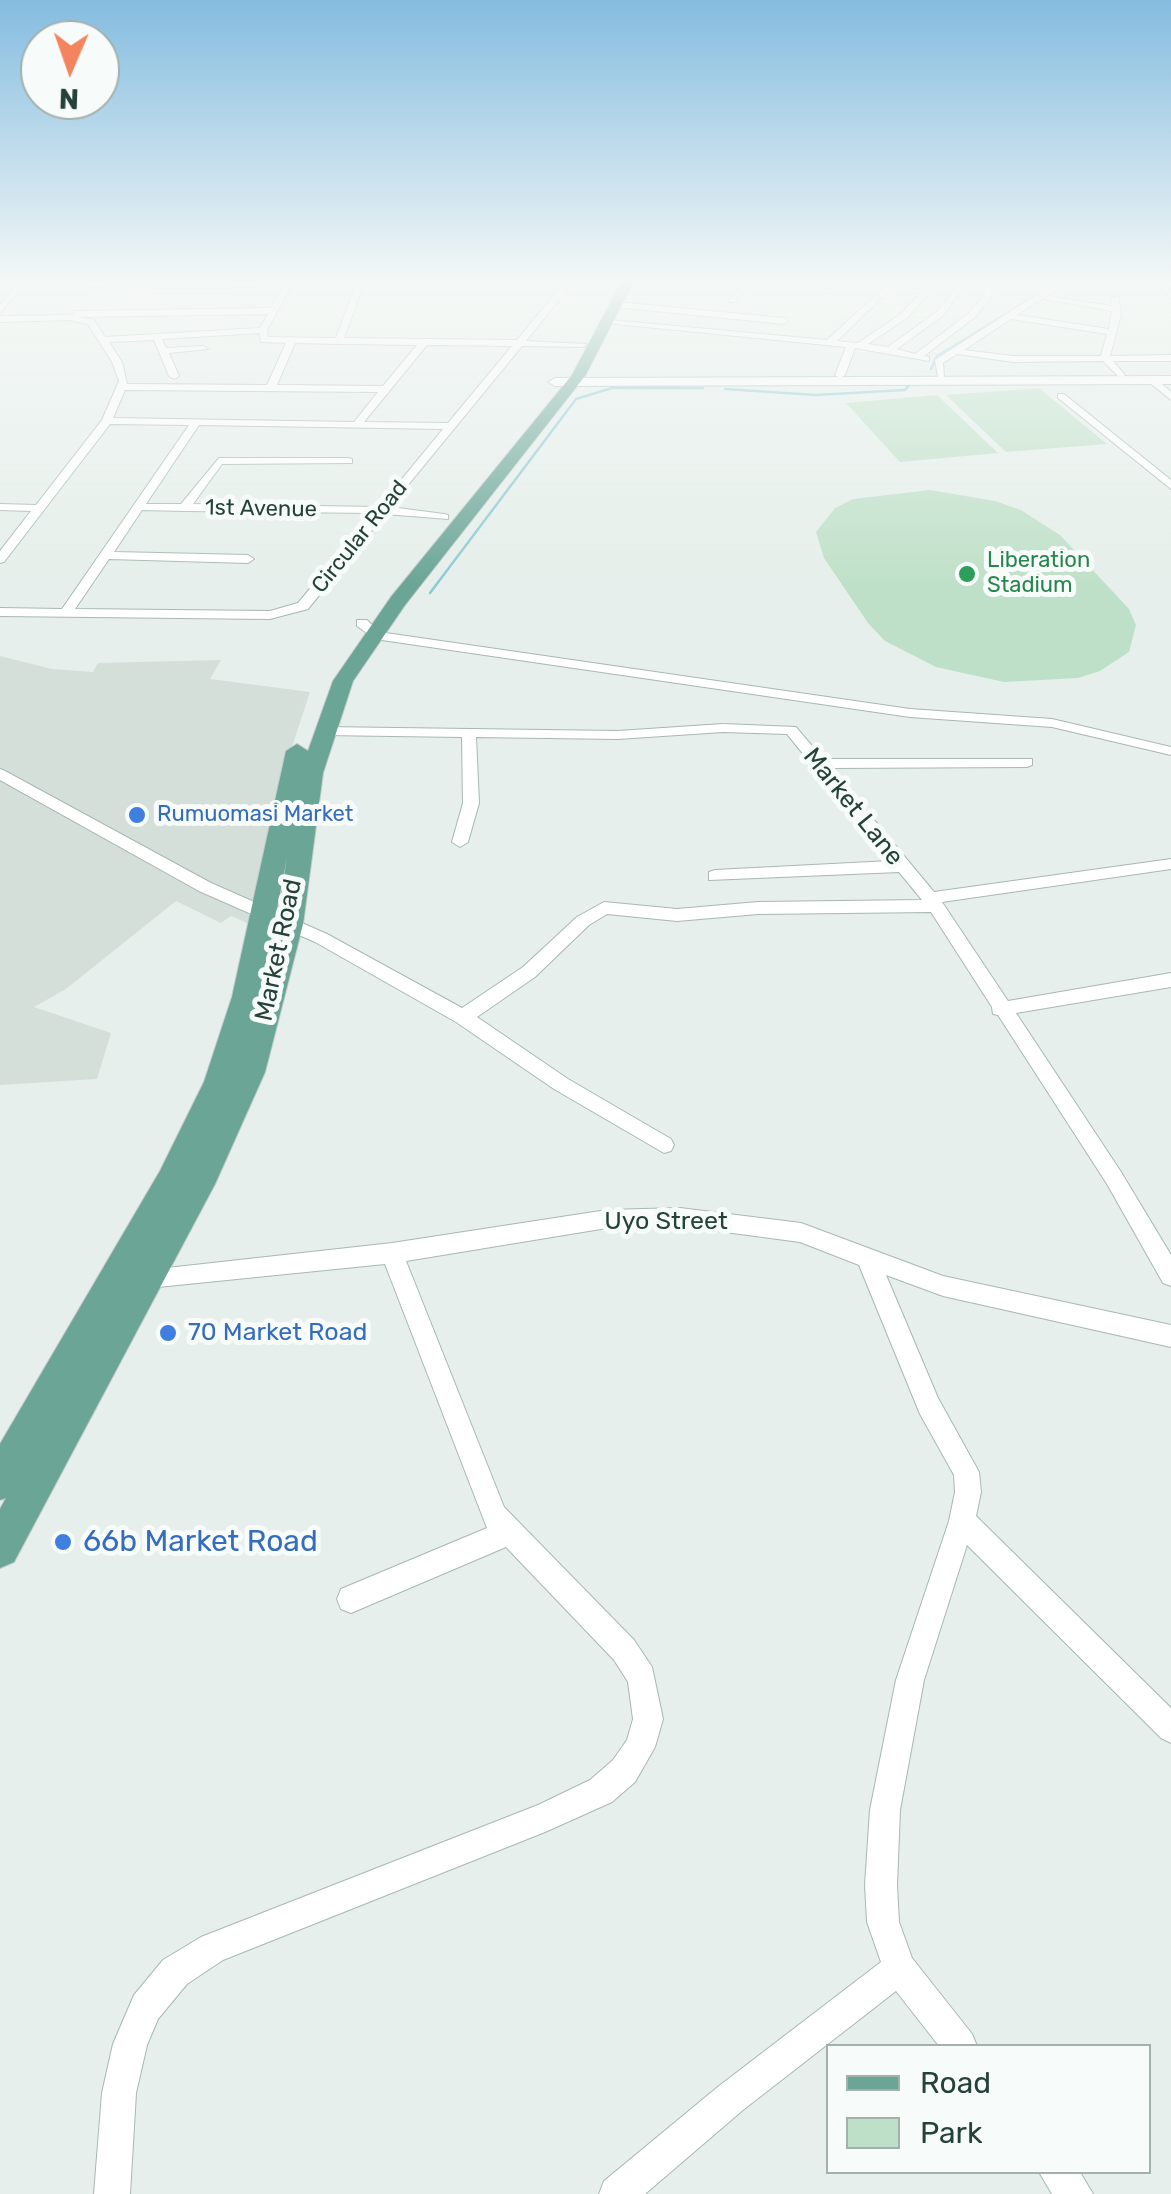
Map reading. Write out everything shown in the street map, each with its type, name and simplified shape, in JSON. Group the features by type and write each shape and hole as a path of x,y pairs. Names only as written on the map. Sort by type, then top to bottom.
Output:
{"main road":[{"name":"Market Road","path":"0,1481 199,1128 277,920 297,856 324,731 368,629 444,517 577,381"},
{"name":"Market Road","path":"0,1548 204,1175 250,1072 277,920 304,728 326,680 577,381"}],"street":[{"path":"0,559 108,422 123,387 122,381"},
{"path":"270,388 273,381"},
{"path":"358,424 390,381"},
{"name":"Circular Road","path":"0,612 284,614 308,603 486,381"},
{"path":"123,387 384,388"},
{"path":"1061,396 1171,486"},
{"path":"108,422 450,426"},
{"path":"66,614 196,422"},
{"path":"184,508 218,460 348,461"},
{"path":"0,507 40,508"},
{"name":"1st Avenue","path":"137,507 382,510 444,517"},
{"path":"104,555 248,559"},
{"path":"368,629 910,714 1052,723 1171,751"},
{"name":"Market Lane","path":"324,731 618,736 781,727 792,730 932,902 1087,1136 1171,1276"},
{"path":"460,842 470,803 469,736"},
{"path":"819,764 1027,762"},
{"path":"0,774 463,1017 561,1084 664,1144"},
{"path":"463,1017 529,972 583,920 604,908 677,915 932,902 1171,864"},
{"path":"715,876 902,866"},
{"path":"1000,1008 1171,980"},
{"name":"Uyo Street","path":"148,1278 392,1253 607,1219 680,1217 801,1233 984,1297 1171,1336"},
{"path":"112,2194 119,2093 130,2044 146,2007 175,1972 212,1948 546,1817 601,1791 624,1772 640,1747 648,1719 642,1676 624,1650 507,1533 478,1484 392,1253"},
{"path":"868,1259 929,1406 966,1472 968,1492 962,1521 910,1680 885,1810 883,1922 899,1968 958,2044"},
{"path":"962,1521 1171,1728"},
{"path":"352,1600 507,1533"},
{"path":"618,2194 730,2098 899,1968"},
{"path":"1060,2174 1075,2194"}],"shaded area":[{"name":"Rumuomasi Market","path":"0,656 52,669 93,672 98,663 221,660 210,679 310,692 282,777 252,925 231,916 221,923 176,901 66,989 34,1007 111,1033 97,1079 0,1085"}],"green space":[{"path":"1039,388 1107,444 1006,452 946,395"},
{"path":"937,395 998,453 900,462 846,403"},
{"path":"930,490 995,501 1021,510 1060,535 1129,609 1136,625 1129,652 1100,671 1078,678 1004,682 936,667 885,641 868,623 824,558 816,532 835,508 853,499"}],"waterway":[{"path":"725,389 816,395 905,390 909,385"},
{"path":"430,593 576,399 612,388 703,388"}],"place":[{"name":"Liberation Stadium","path":"967,574"},
{"name":"Rumuomasi Market","path":"137,815"},
{"name":"70 Market Road","path":"168,1333"},
{"name":"66b Market Road","path":"63,1542"}]}
